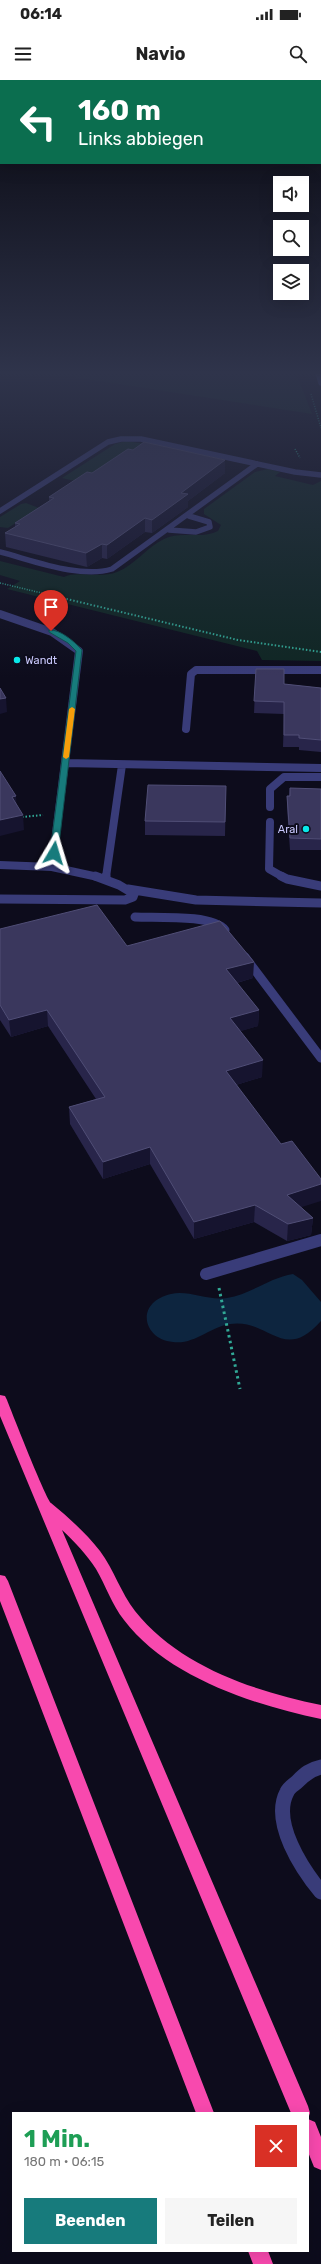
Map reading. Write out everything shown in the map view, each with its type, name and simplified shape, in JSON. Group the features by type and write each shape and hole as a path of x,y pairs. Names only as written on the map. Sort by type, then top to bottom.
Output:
{"highway":[{"path":"0,1400 301,2112"},
{"path":"43,1501 96,1558 133,1620 168,1651 201,1672 244,1693 321,1712"},
{"path":"0,1581 205,2112"},
{"path":"309,2131 321,2160"},
{"path":"258,2252 263,2264"}],"lane":[{"path":"0,511 56,475"},
{"path":"0,552 76,572 97,573 116,568 170,530 243,475"},
{"path":"170,530 191,533 202,532 210,527 208,522 189,516"},
{"path":"0,614 51,631 70,642 79,650 52,865"},
{"path":"186,728 191,674 196,670 321,670"},
{"path":"65,762 122,765 321,768"},
{"path":"106,878 122,765"},
{"path":"270,807 270,790 284,777 321,778"},
{"path":"270,822 269,870 287,879 321,886"},
{"path":"0,864 52,865 106,878 134,894 133,897 125,900 0,899"},
{"path":"127,889 196,900 321,903"},
{"path":"135,918 205,920 220,924 229,936"},
{"path":"238,948 321,1058"},
{"path":"206,1274 321,1240"},
{"path":"321,1766 303,1775 286,1792 283,1815 291,1845 308,1878 321,1892"}],"path":[{"path":"0,583 238,640 321,652"},
{"path":"22,817 35,815"},
{"path":"220,1293 240,1389"}],"green space":[{"path":"67,475 96,475 79,482 62,478"},
{"path":"251,475 276,475 275,476 313,485 321,481 321,661 262,660 257,651 7,589 20,581 0,575 0,561 64,577 75,574 103,575 117,572 130,565 158,542 171,536 205,535 218,531 221,525 204,514 204,509"},
{"path":"26,503 39,508 8,528 0,527 0,517 21,504"}],"water":[{"path":"293,1274 302,1280 321,1302 321,1321 308,1333 296,1339 286,1339 244,1324 230,1324 216,1328 188,1341 173,1342 163,1339 149,1328 147,1320 148,1312 152,1304 159,1298 171,1294 185,1293 220,1299 227,1298 243,1294 276,1279"}],"building":[{"path":"83,475 205,475 181,493 188,494 152,520 145,518 107,545 102,544 86,553 5,533 20,524 15,523 54,498 49,497"},
{"path":"256,669 284,669 284,684 321,688 321,740 299,738 299,735 284,735 284,702 254,701"},
{"path":"0,688 6,698 0,699"},
{"path":"0,771 16,796 12,797 23,815 0,820"},
{"path":"148,785 226,786 225,822 145,821"},
{"name":"Aral","path":"290,788 321,789 321,839 290,838 287,796 290,796"},
{"path":"97,905 127,946 220,921 254,962 226,969 259,1010 230,1018 263,1060 226,1071 281,1144 292,1141 321,1179 321,1184 287,1195 313,1218 288,1224 255,1205 194,1222 150,1147 103,1162 69,1107 105,1097 47,1010 9,1020 0,1005 0,929"}],"slow traffic":[{"path":"66,757 72,709"}],"place":[{"name":"Wandt","path":"17,660"},
{"name":"Aral","path":"306,829"}],"route":[{"path":"51,631 70,642 79,650 54,853"}]}
